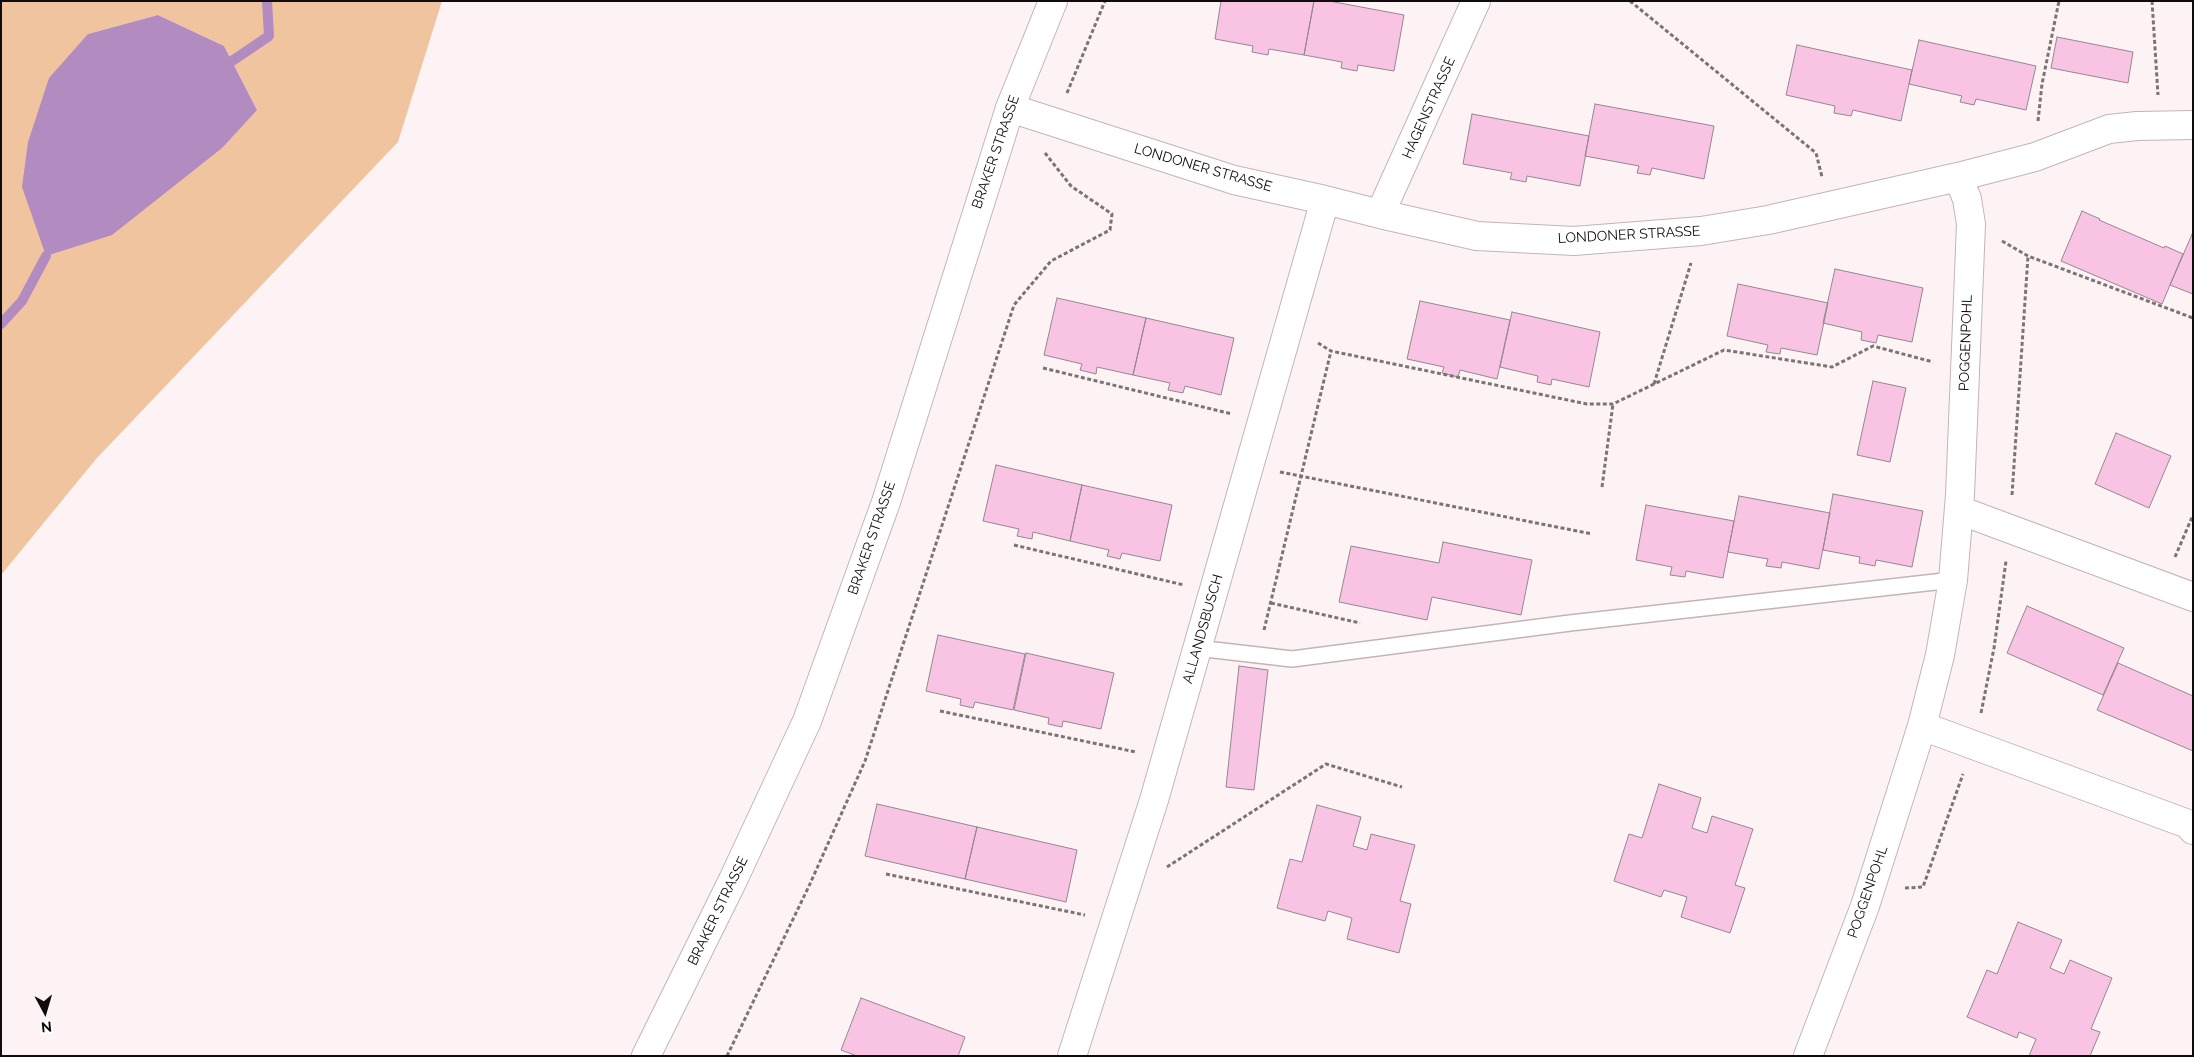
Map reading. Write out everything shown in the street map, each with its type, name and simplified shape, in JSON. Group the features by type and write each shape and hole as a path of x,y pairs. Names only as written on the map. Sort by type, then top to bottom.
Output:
{"street":[{"name":"BRAKER STRASSE","path":"646,1056 734,880 807,721 886,502 1010,108 1053,1"},
{"name":"HAGENSTRASSE","path":"1380,214 1476,1"},
{"name":"LONDONER STRASSE","path":"1010,108 1234,180 1477,236 1574,241 1701,231 1768,220 1958,177 2035,157 2109,129 2161,125 2193,125"},
{"name":"POGGENPOHL","path":"1808,1056 1866,906 1922,726 1940,655 1953,580 1959,510 1971,224 1967,199 1958,177"},
{"name":"ALLANDSBUSCH","path":"1072,1056 1166,759 1326,200"},
{"path":"1959,510 2193,597"},
{"path":"1922,726 2188,824 2193,830"}],"lane":[{"path":"1197,648 1292,659 1578,622 1953,580"}],"path":[{"path":"727,1056 809,886 865,761 1014,305 1051,261 1110,230 1112,214 1071,186 1045,155 1055,123 1105,1"},
{"path":"1630,1 1816,153 1828,205"},
{"path":"2035,157 2042,84 2059,1"},
{"path":"2152,1 2161,125"},
{"path":"1971,224 2028,256 2193,318"},
{"path":"1654,384 1701,231"},
{"path":"1900,888 1923,887 1974,746 1994,648 2010,530 2028,256"},
{"path":"1316,342 1331,351 1587,404 1613,404 1724,350 1832,367 1872,346 1965,371"},
{"path":"1262,639 1331,351"},
{"path":"1043,368 1262,421"},
{"path":"1602,487 1613,404"},
{"path":"1250,465 1592,534"},
{"path":"2163,585 2193,515"},
{"path":"1014,545 1214,592"},
{"path":"1271,603 1371,625 1385,647"},
{"path":"940,711 1166,759"},
{"path":"1130,872 1153,877 1326,764 1402,787"},
{"path":"886,874 1114,921"}],"shaded area":[{"path":"1,1 442,1 398,142 96,459 1,575","holes":["158,15 224,46 257,110 88,34"]},
{"path":"158,15 224,46 257,110 222,148 112,235 46,256 22,187 28,142 49,78 88,34"}],"building":[{"path":"1221,1 1314,1 1304,55 1269,49 1268,55 1252,52 1253,46 1215,39"},
{"path":"1314,1 1329,1 1404,15 1394,71 1358,65 1357,71 1341,68 1342,62 1304,55"},
{"path":"2057,37 2133,52 2128,83 2051,68"},
{"path":"1919,40 2036,66 2026,110 1976,99 1974,105 1960,102 1962,96 1909,84"},
{"path":"1797,45 1912,70 1901,121 1853,110 1851,116 1834,113 1835,106 1786,95"},
{"path":"1595,104 1714,126 1704,179 1652,168 1650,175 1637,173 1639,166 1585,156"},
{"path":"1472,114 1589,136 1580,186 1527,176 1526,182 1510,179 1512,173 1463,164"},
{"path":"2082,211 2164,248 2165,246 2183,254 2162,304 2061,261"},
{"path":"2193,232 2193,294 2170,285"},
{"path":"1835,269 1923,288 1912,342 1878,335 1876,343 1861,340 1862,332 1823,323"},
{"path":"1738,284 1828,303 1817,355 1781,348 1780,354 1766,352 1768,345 1727,336"},
{"path":"1057,298 1146,318 1133,375 1097,367 1096,374 1080,370 1082,364 1044,355"},
{"path":"1420,301 1510,320 1497,379 1460,370 1458,377 1442,373 1444,367 1407,359"},
{"path":"1512,312 1600,332 1589,387 1552,379 1551,385 1537,382 1538,376 1500,367"},
{"path":"1146,318 1234,338 1221,395 1185,386 1183,393 1168,390 1170,383 1133,375"},
{"path":"1873,381 1906,388 1890,462 1857,455"},
{"path":"2116,433 2171,456 2149,508 2095,484"},
{"path":"996,465 1082,485 1070,541 1033,532 1032,539 1017,536 1019,529 983,521"},
{"path":"1082,485 1172,505 1160,561 1122,553 1120,559 1107,556 1109,550 1070,541"},
{"path":"1833,494 1923,511 1912,567 1876,560 1875,566 1859,563 1860,557 1823,550"},
{"path":"1739,496 1830,513 1819,569 1782,562 1781,568 1766,566 1768,559 1728,552"},
{"path":"1646,505 1734,521 1723,578 1686,571 1685,577 1670,575 1672,567 1636,560"},
{"path":"1443,542 1532,560 1521,615 1432,597 1427,620 1339,602 1351,546 1439,563"},
{"path":"2027,606 2124,648 2103,695 2007,653"},
{"path":"938,635 1025,654 1013,710 975,702 973,708 960,705 961,699 926,691"},
{"path":"1026,653 1114,673 1101,729 1063,721 1062,727 1048,724 1049,718 1014,710"},
{"path":"2118,663 2193,696 2193,751 2097,710"},
{"path":"1239,666 1268,670 1254,790 1226,787"},
{"path":"1659,784 1701,798 1692,828 1707,833 1712,816 1753,829 1735,885 1745,888 1730,933 1681,917 1687,897 1664,890 1661,897 1614,881 1629,834 1642,838"},
{"path":"877,804 977,827 965,879 865,856"},
{"path":"1317,805 1361,817 1353,846 1367,850 1371,834 1415,845 1400,901 1411,904 1399,953 1347,939 1352,918 1328,911 1325,921 1277,908 1290,859 1302,862"},
{"path":"977,827 1077,850 1066,902 965,879"},
{"path":"2018,922 2062,940 2050,968 2064,974 2070,960 2112,978 2091,1029 2100,1032 2090,1056 2029,1056 2036,1039 2019,1032 2017,1038 1967,1017 1987,970 1997,974"},
{"path":"861,998 965,1037 958,1056 857,1056 841,1050"}],"waterway":[{"path":"232,61 269,36 267,1"},
{"path":"1,324 22,301 46,256"}]}
